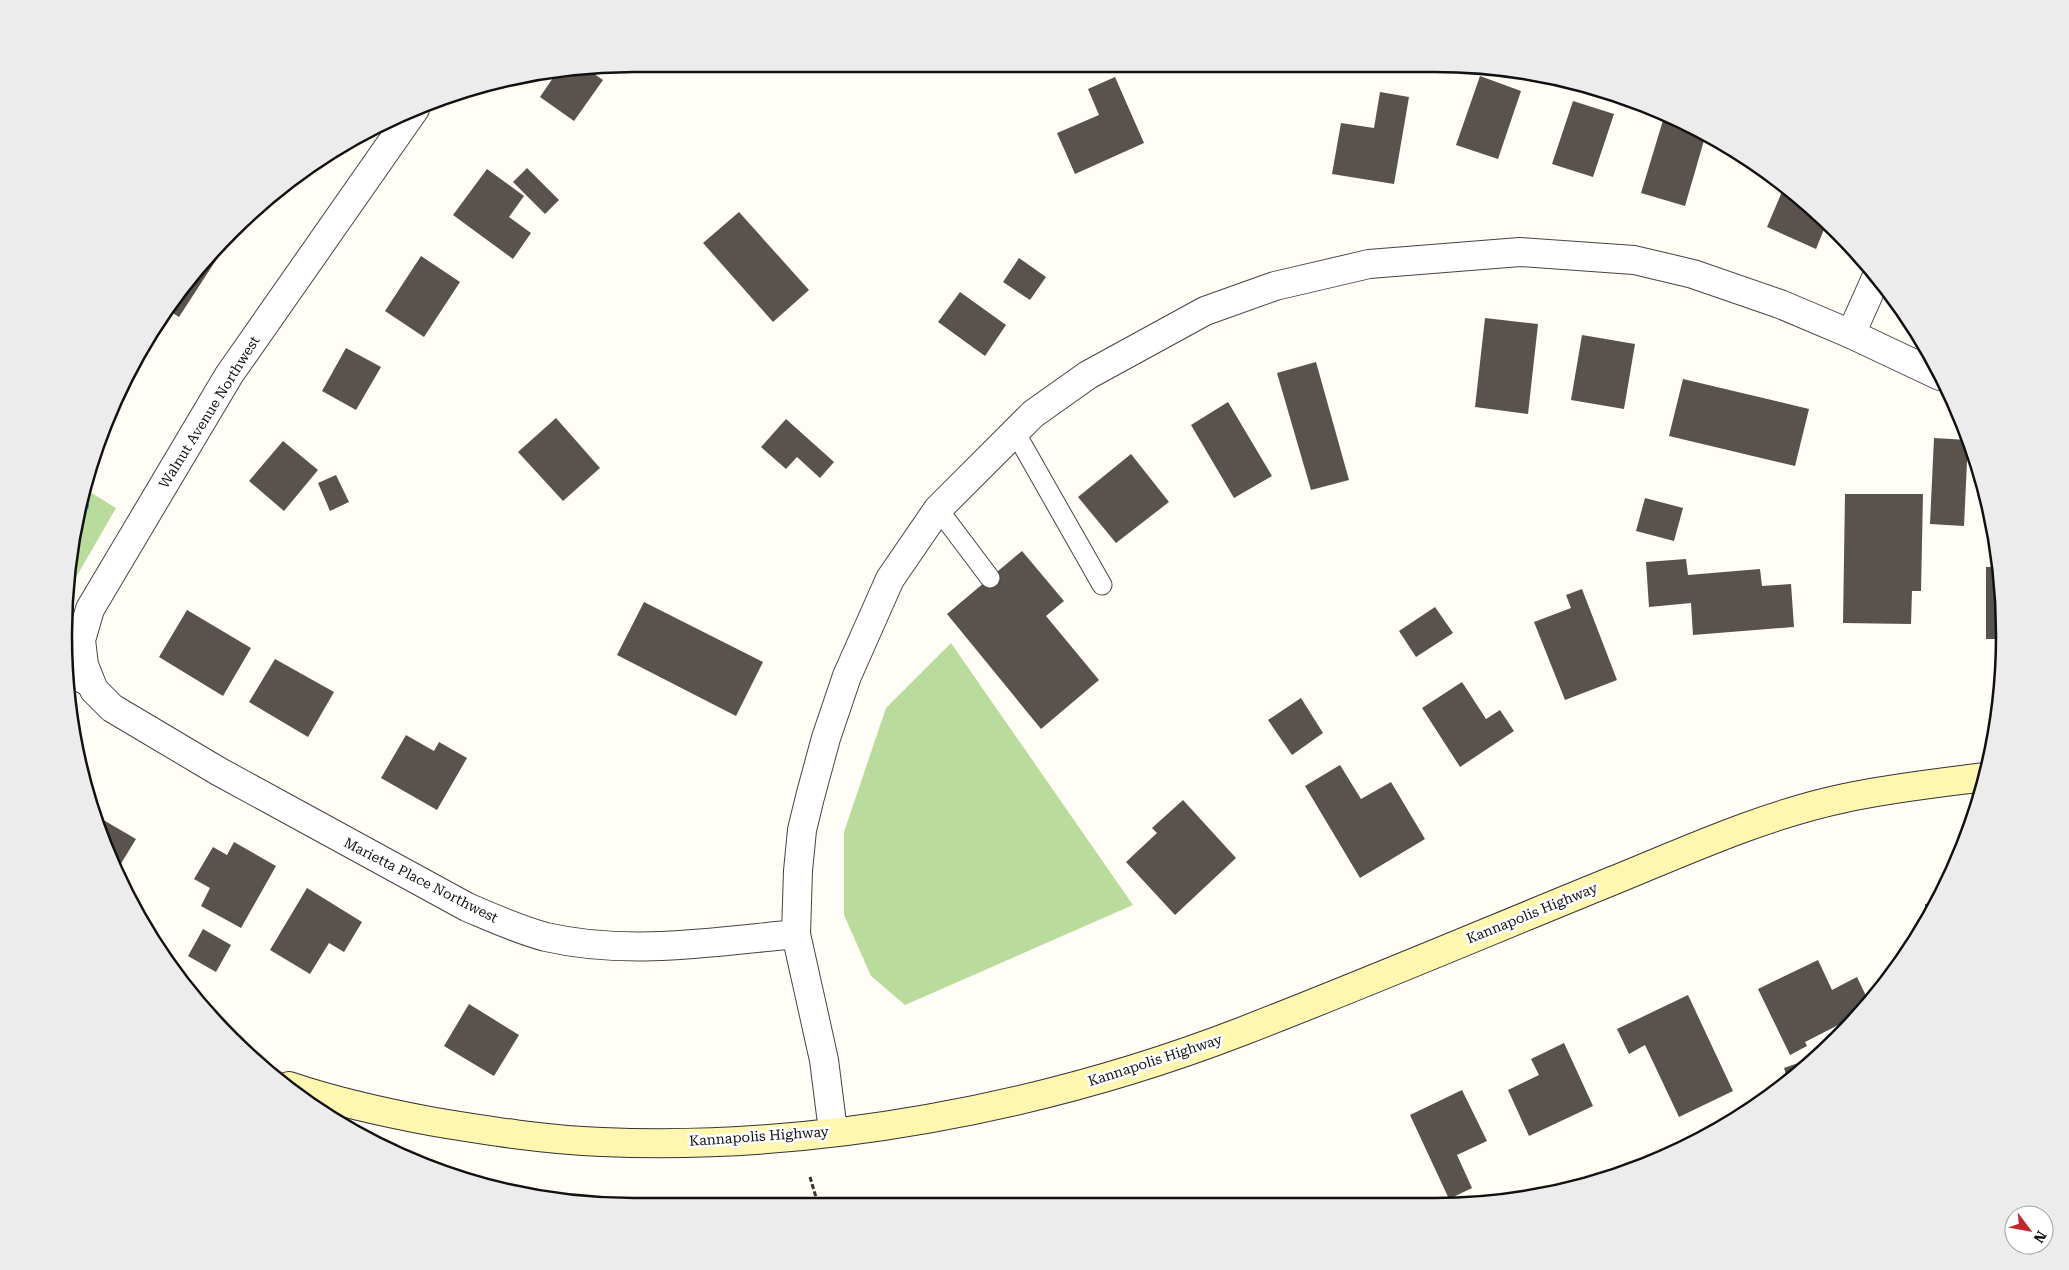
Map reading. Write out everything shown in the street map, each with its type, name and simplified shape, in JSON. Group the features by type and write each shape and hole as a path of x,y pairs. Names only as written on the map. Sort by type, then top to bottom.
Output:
{"main road":[{"name":"Kannapolis Highway","path":"305,1090 404,1116 490,1131 601,1142 707,1141 833,1131 935,1118 1040,1096 1146,1065 1240,1032 1732,832 1785,814 1852,796 1908,786 1978,778"}],"street":[{"name":"Walnut Avenue Northwest","path":"84,683 81,640 90,609 229,375 406,121"},
{"path":"833,1131 824,1060 796,934 798,871 802,830 826,738 841,693 890,580 938,509 1033,414 1088,375 1205,311 1275,286 1369,264 1520,252 1634,260 1701,277 1780,304 1851,334 1930,371"},
{"path":"1851,334 1873,284"},
{"name":"Marietta Place Northwest","path":"84,683 112,708 218,771 467,908 506,924 545,936 583,944 624,947 796,934"}],"lane":[{"path":"1015,432 1102,585"},
{"path":"938,509 990,578"}],"path":[{"path":"810,1177 816,1198"}],"green space":[{"path":"91,493 116,508 76,578 83,525"},
{"path":"951,643 1133,905 905,1005 871,976 844,915 844,832 886,708"}],"building":[{"path":"595,74 603,80 574,121 540,97 553,79"},
{"path":"1480,76 1521,91 1498,159 1456,145"},
{"path":"1115,77 1144,143 1075,174 1057,133 1099,115 1088,89"},
{"path":"1380,92 1409,97 1394,184 1332,174 1341,123 1374,128"},
{"path":"1573,101 1614,114 1593,177 1552,164"},
{"path":"1663,121 1704,142 1685,206 1641,193"},
{"path":"527,168 559,200 545,214 513,182"},
{"path":"487,169 524,196 509,217 531,233 513,259 453,215"},
{"path":"1781,193 1824,230 1816,249 1767,227"},
{"path":"739,212 809,290 773,322 703,243"},
{"path":"421,256 460,282 424,337 385,311"},
{"path":"1019,258 1046,277 1030,300 1003,282"},
{"path":"217,259 179,317 173,313"},
{"path":"960,292 1006,325 985,356 938,322"},
{"path":"1485,318 1538,324 1528,414 1475,407"},
{"path":"1582,335 1635,344 1624,409 1571,400"},
{"path":"346,348 381,367 356,410 322,391"},
{"path":"1316,362 1349,480 1311,490 1277,373"},
{"path":"1683,379 1809,409 1795,466 1669,436"},
{"path":"1228,402 1272,476 1234,498 1191,425"},
{"path":"556,418 600,468 563,501 518,452"},
{"path":"786,419 834,462 820,478 797,457 786,469 761,447"},
{"path":"1934,438 1962,440 1967,455 1964,526 1930,524"},
{"path":"283,441 318,470 284,511 249,481"},
{"path":"1131,454 1169,502 1116,543 1078,497"},
{"path":"336,475 349,502 330,511 318,483"},
{"path":"1845,494 1923,494 1921,591 1912,591 1911,624 1843,623"},
{"path":"1645,498 1683,508 1674,541 1636,531"},
{"path":"1022,551 1064,601 1046,616 1099,680 1041,729 947,614"},
{"path":"1686,559 1688,575 1760,569 1762,586 1791,584 1794,627 1693,635 1691,603 1649,607 1646,562"},
{"path":"1986,567 1992,567 1996,639 1986,639"},
{"path":"1582,589 1617,680 1565,700 1534,622 1571,608 1566,595"},
{"path":"644,602 763,662 736,716 617,655"},
{"path":"1435,607 1453,633 1416,657 1399,631"},
{"path":"187,610 251,648 223,696 159,657"},
{"path":"275,659 334,692 308,737 249,702"},
{"path":"1462,682 1486,719 1500,710 1514,731 1460,767 1422,708"},
{"path":"1301,698 1323,733 1292,755 1268,720"},
{"path":"406,735 434,751 439,742 467,758 437,810 381,778"},
{"path":"1340,765 1361,799 1391,782 1425,839 1360,878 1305,786"},
{"path":"1183,800 1236,858 1175,915 1126,862 1157,833 1152,828"},
{"path":"104,820 136,839 121,863"},
{"path":"234,842 276,866 241,928 201,906 210,888 194,879 213,847 227,855"},
{"path":"307,888 362,922 344,952 329,943 310,974 270,950"},
{"path":"203,929 231,945 216,972 188,956"},
{"path":"1818,960 1832,990 1857,977 1866,995 1840,1024 1805,1042 1807,1046 1790,1055 1758,989"},
{"path":"1688,995 1733,1091 1679,1117 1645,1045 1629,1054 1617,1029"},
{"path":"469,1004 519,1035 494,1076 444,1046"},
{"path":"1564,1043 1593,1106 1529,1136 1508,1090 1539,1075 1531,1059"},
{"path":"1799,1063 1786,1073 1784,1068"},
{"path":"1462,1090 1487,1141 1457,1155 1472,1188 1453,1197 1448,1197 1410,1115"}]}
